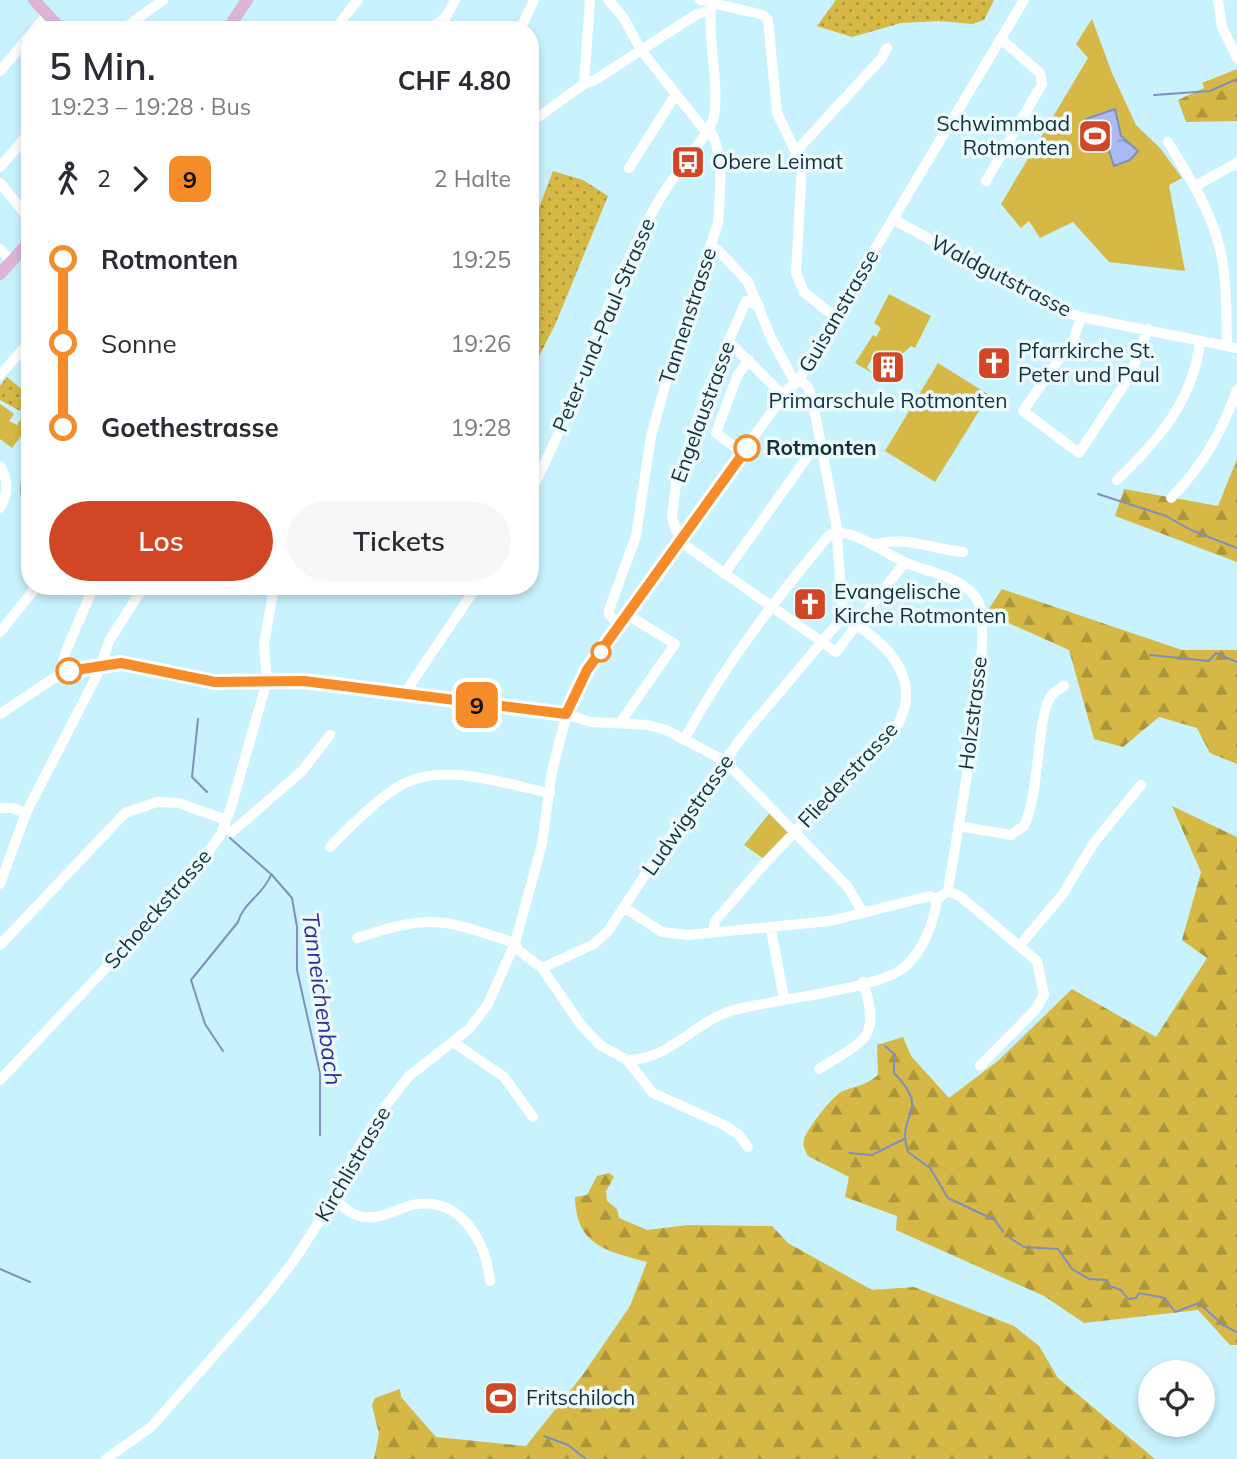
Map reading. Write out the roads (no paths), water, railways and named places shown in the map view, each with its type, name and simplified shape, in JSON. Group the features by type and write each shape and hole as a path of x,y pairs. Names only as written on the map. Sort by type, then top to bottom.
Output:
{"main road":[{"path":"34,0 54,21"},
{"path":"233,21 247,0"},
{"path":"0,274 21,250"}],"street":[{"path":"134,21 163,0"},
{"path":"341,21 358,0"},
{"path":"440,21 457,0"},
{"path":"524,21 534,0"},
{"path":"584,84 590,0"},
{"path":"608,0 623,17 641,50 707,130"},
{"path":"701,0 763,15 768,20 777,113 802,165 796,273 804,292 835,317"},
{"name":"Guisanstrasse","path":"566,714 587,670 797,381 1024,0"},
{"path":"1218,0 1222,27 1237,58"},
{"path":"539,116 584,84 595,80 712,4"},
{"name":"Tannenstrasse","path":"620,623 608,615 630,558 640,519 651,436 683,327 712,247 720,193 717,143 707,130 714,113 712,4"},
{"path":"42,21 48,15"},
{"path":"446,17 446,21"},
{"path":"986,181 1042,84 1040,73 1001,39"},
{"path":"0,71 21,46"},
{"path":"797,150 881,59 887,48"},
{"path":"629,168 676,94"},
{"name":"Peter-und-Paul-Strasse","path":"539,471 634,246 672,179 707,130"},
{"path":"0,167 21,142"},
{"path":"1168,142 1195,186 1217,237 1232,347"},
{"path":"1195,186 1237,163"},
{"path":"0,183 21,209"},
{"name":"Waldgutstrasse","path":"893,219 1058,310 1232,347"},
{"path":"712,247 748,282 788,373 809,390 836,532 843,617"},
{"path":"0,249 11,261"},
{"name":"Engelaustrasse","path":"680,539 672,516 676,484 705,396 746,301 759,306"},
{"path":"1081,317 1074,338 1023,411 1079,453 1130,376 1147,330"},
{"path":"728,341 784,396"},
{"path":"1117,480 1156,443 1186,395 1200,341"},
{"path":"0,375 21,351"},
{"path":"743,453 716,433 738,374 749,360"},
{"path":"1171,498 1206,458 1222,431 1237,390"},
{"path":"724,574 813,449 820,446"},
{"path":"0,466 6,477 6,489 0,508"},
{"path":"685,738 722,672 770,607 829,535 836,532"},
{"name":"Holzstrasse","path":"836,532 847,533 968,590 977,600 982,615 979,672 948,891"},
{"path":"680,539 724,574 836,652 905,562"},
{"path":"873,545 901,540 936,550 963,552"},
{"path":"0,632 30,595"},
{"path":"60,674 63,659 90,595"},
{"path":"0,884 26,813 111,638 138,595"},
{"path":"267,681 264,645 272,595"},
{"path":"404,694 471,595"},
{"path":"620,723 675,644 626,614"},
{"name":"Fliederstrasse","path":"713,933 715,921 794,832 898,724 906,708 907,690 901,670 889,653 843,617"},
{"name":"Ludwigstrasse","path":"542,968 594,944 625,908 670,837 724,761 843,617"},
{"path":"0,714 60,674 100,665 131,664 185,678 215,682 304,681 566,714 591,722 648,725 685,738 724,761 847,886 862,911"},
{"name":"Schoeckstrasse","path":"0,1080 187,882 210,852 224,824 267,681"},
{"path":"958,826 1011,835 1024,826 1036,784 1047,706 1050,696 1064,686"},
{"name":"Kirchlistrasse","path":"106,1459 151,1427 263,1300 300,1252 334,1198 355,1153 384,1108 409,1076 453,1042 484,1010 500,981 515,943 542,844 566,714"},
{"path":"0,945 125,813 157,802 179,803 224,824 232,832 302,771 330,735"},
{"path":"330,847 356,820 408,781 433,776 459,776 550,793"},
{"path":"1021,944 1063,894 1093,844 1141,785"},
{"path":"0,808 12,808 26,813"},
{"path":"627,1060 651,1058 718,1015 863,982 899,971 916,954 936,911 937,899 948,891 961,897 1021,944 1037,961 1044,995 1036,1009 980,1066"},
{"path":"625,908 662,932 688,935 771,929 830,921 862,911 930,897 937,899"},
{"path":"357,938 426,920 470,927 515,943 517,950 542,968 581,1025 600,1045 627,1060 653,1093 724,1125 739,1135 748,1147"},
{"path":"771,929 784,999"},
{"path":"820,1069 870,1032 872,1013 863,982"},
{"path":"453,1042 504,1077 533,1117"},
{"path":"334,1198 352,1214 365,1217 419,1204 432,1204 451,1210 474,1230 483,1251 490,1281"}],"water":[{"path":"1115,109 1121,136 1138,151 1130,160 1114,166 1105,138 1089,138 1086,119"}],"waterway":[{"path":"1154,95 1210,91 1237,79"},
{"path":"1098,494 1166,516 1191,530 1237,548"},
{"path":"1150,655 1209,661 1216,653 1237,662"},
{"name":"Tanneichenbach","path":"198,719 192,777 207,792"},
{"name":"Tanneichenbach","path":"230,838 272,875 292,898 297,927 297,970 320,1073 320,1135"},
{"name":"Tanneichenbach","path":"223,1051 205,1024 191,980 238,922 244,909 271,875"},
{"path":"885,1046 894,1054 894,1073 911,1097 912,1105 905,1139 908,1152 930,1168 948,1198 995,1220 1003,1232"},
{"path":"849,1153 872,1155 904,1139"},
{"path":"1010,1238 1024,1247 1058,1249 1072,1269 1089,1279 1107,1280 1110,1286 1121,1290 1128,1299 1136,1298 1139,1293 1165,1298 1175,1312 1199,1303 1223,1325 1237,1332"},
{"path":"0,1269 30,1282"},
{"path":"544,1436 568,1445 586,1459"}],"place":[{"name":"Schwimmbad Rotmonten","path":"1095,136"},
{"name":"Obere Leimat","path":"688,162"},
{"name":"Pfarrkirche St. Peter und Paul","path":"994,363"},
{"name":"Primarschule Rotmonten","path":"888,367"},
{"name":"Rotmonten","path":"747,448"},
{"name":"Evangelische Kirche Rotmonten","path":"810,604"},
{"name":"Fritschiloch","path":"501,1398"}]}
